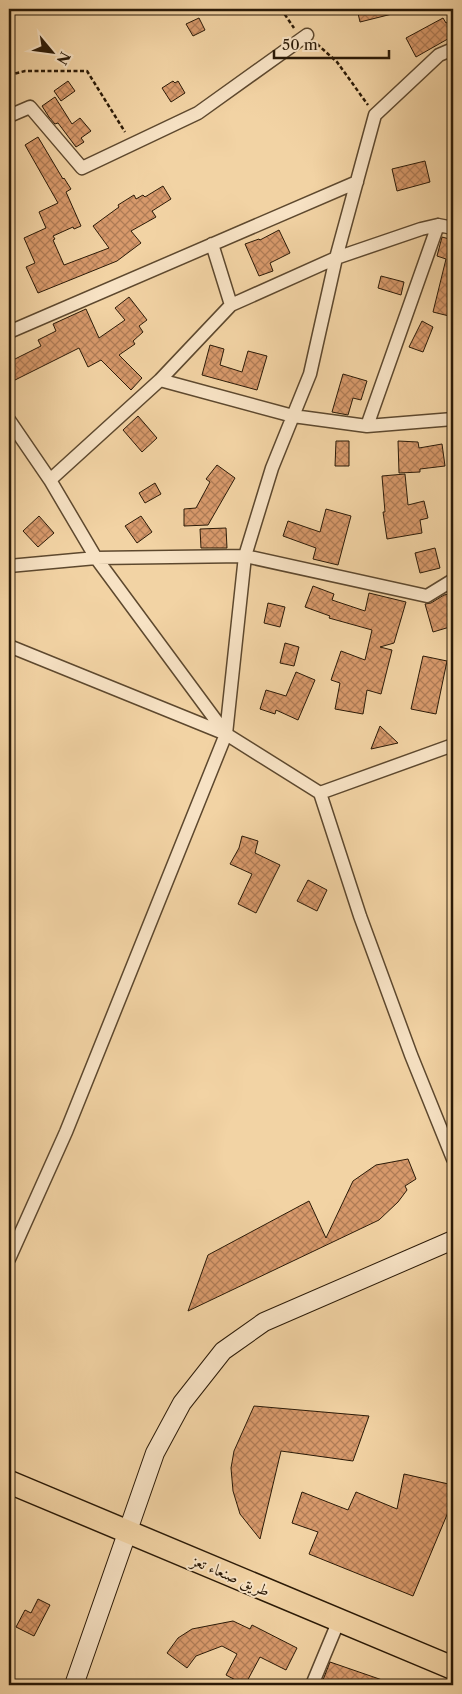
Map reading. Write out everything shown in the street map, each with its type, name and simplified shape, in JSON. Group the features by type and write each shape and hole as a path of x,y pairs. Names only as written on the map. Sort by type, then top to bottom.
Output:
{"highway":[{"name":"طريق صنعاء تعز","path":"9,1482 453,1668"}],"street":[{"path":"9,116 30,107 82,168 198,112 307,35"},
{"path":"9,1259 66,1132 226,734 244,556 272,468 310,374 336,258 375,115 439,55 453,49"},
{"path":"9,332 357,182"},
{"path":"367,426 438,225"},
{"path":"50,480 160,380 231,305 336,258 421,229 438,225 453,228"},
{"path":"212,244 231,305"},
{"path":"160,380 293,416 367,426 453,419"},
{"path":"9,420 50,480 96,558 226,734"},
{"path":"9,566 96,558 244,556 427,596 453,580"},
{"path":"9,646 226,734 320,793 360,916 411,1055 453,1158"},
{"path":"320,793 453,745"},
{"path":"74,1685 155,1453 182,1403 223,1351 264,1322 453,1240"},
{"path":"312,1685 338,1620"}],"path":[{"path":"281,9 292,27 307,35 337,62 375,115"},
{"path":"9,75 25,71 88,71 133,144"}],"building":[{"path":"357,9 395,9 396,13 360,22"},
{"path":"199,18 205,30 193,36 186,24"},
{"path":"443,18 446,23 453,19 453,36 416,57 406,38"},
{"path":"68,81 75,91 61,101 54,91"},
{"path":"173,81 175,83 178,81 185,93 171,102 162,88"},
{"path":"55,97 72,124 80,118 91,131 81,138 84,142 76,147 58,123 55,124 49,117 42,106"},
{"path":"38,137 71,189 66,192 81,226 74,229 73,227 53,236 64,265 109,248 93,226 119,207 118,205 134,195 136,199 143,195 145,197 163,186 171,199 152,211 156,217 131,231 141,243 117,261 38,293 26,267 35,263 24,238 46,228 39,212 58,203 25,145"},
{"path":"425,161 430,182 397,191 392,169"},
{"path":"279,230 290,253 270,263 273,271 259,276 245,244 260,240"},
{"path":"442,237 453,240 453,317 433,312 446,259 437,256"},
{"path":"381,276 404,282 401,295 378,288"},
{"path":"129,297 147,320 139,326 143,332 133,341 135,344 119,355 142,378 131,390 101,360 88,367 79,348 9,383 9,362 41,346 38,340 56,331 53,324 86,309 99,338 125,320 115,308"},
{"path":"422,321 433,327 423,352 409,347"},
{"path":"210,345 224,349 220,365 242,372 248,351 267,356 257,390 202,375"},
{"path":"343,374 367,381 361,400 353,398 348,415 332,412"},
{"path":"138,416 157,438 142,452 123,430"},
{"path":"336,441 349,441 349,466 335,466"},
{"path":"398,441 418,442 419,448 442,444 445,466 420,469 420,472 399,473"},
{"path":"217,465 235,478 208,525 184,526 184,509 196,508 210,482 206,479"},
{"path":"405,474 408,505 424,501 428,518 420,520 422,533 387,539 383,512 385,512 382,476"},
{"path":"155,483 161,494 145,503 139,493"},
{"path":"326,509 351,516 338,565 313,559 316,548 283,536 288,521 320,532"},
{"path":"39,516 54,533 38,547 23,531"},
{"path":"141,516 152,532 137,543 125,526"},
{"path":"226,528 227,548 201,548 200,529"},
{"path":"435,548 440,568 420,573 415,553"},
{"path":"313,586 334,594 332,600 365,611 369,593 406,602 394,643 380,647 392,650 381,694 367,690 363,714 335,709 340,683 331,680 341,651 365,660 372,630 329,618 330,616 305,607"},
{"path":"453,593 453,626 433,632 425,604"},
{"path":"268,603 285,607 280,627 264,623"},
{"path":"285,643 299,647 294,666 280,663"},
{"path":"423,656 447,661 436,714 411,709"},
{"path":"296,672 315,680 298,720 276,710 275,714 260,709 266,690 286,696"},
{"path":"380,726 398,743 371,749"},
{"path":"242,836 258,841 255,853 280,865 256,913 238,904 252,874 230,864 239,848"},
{"path":"308,880 327,890 317,911 297,901"},
{"path":"408,1159 416,1179 405,1186 407,1190 398,1202 379,1220 188,1311 208,1255 309,1201 326,1238 353,1181 376,1165"},
{"path":"254,1406 369,1416 353,1461 281,1451 260,1539 240,1514 233,1491 231,1468 234,1451"},
{"path":"404,1474 453,1485 449,1510 413,1596 309,1554 318,1532 292,1523 302,1492 348,1510 356,1492 397,1509"},
{"path":"38,1599 50,1605 34,1636 16,1627 25,1610 31,1613"},
{"path":"233,1621 250,1629 252,1625 297,1648 286,1670 260,1657 245,1685 226,1675 237,1654 222,1646 196,1656 187,1668 167,1653 178,1638 192,1629"},
{"path":"330,1662 388,1682 387,1685 321,1685"}]}
